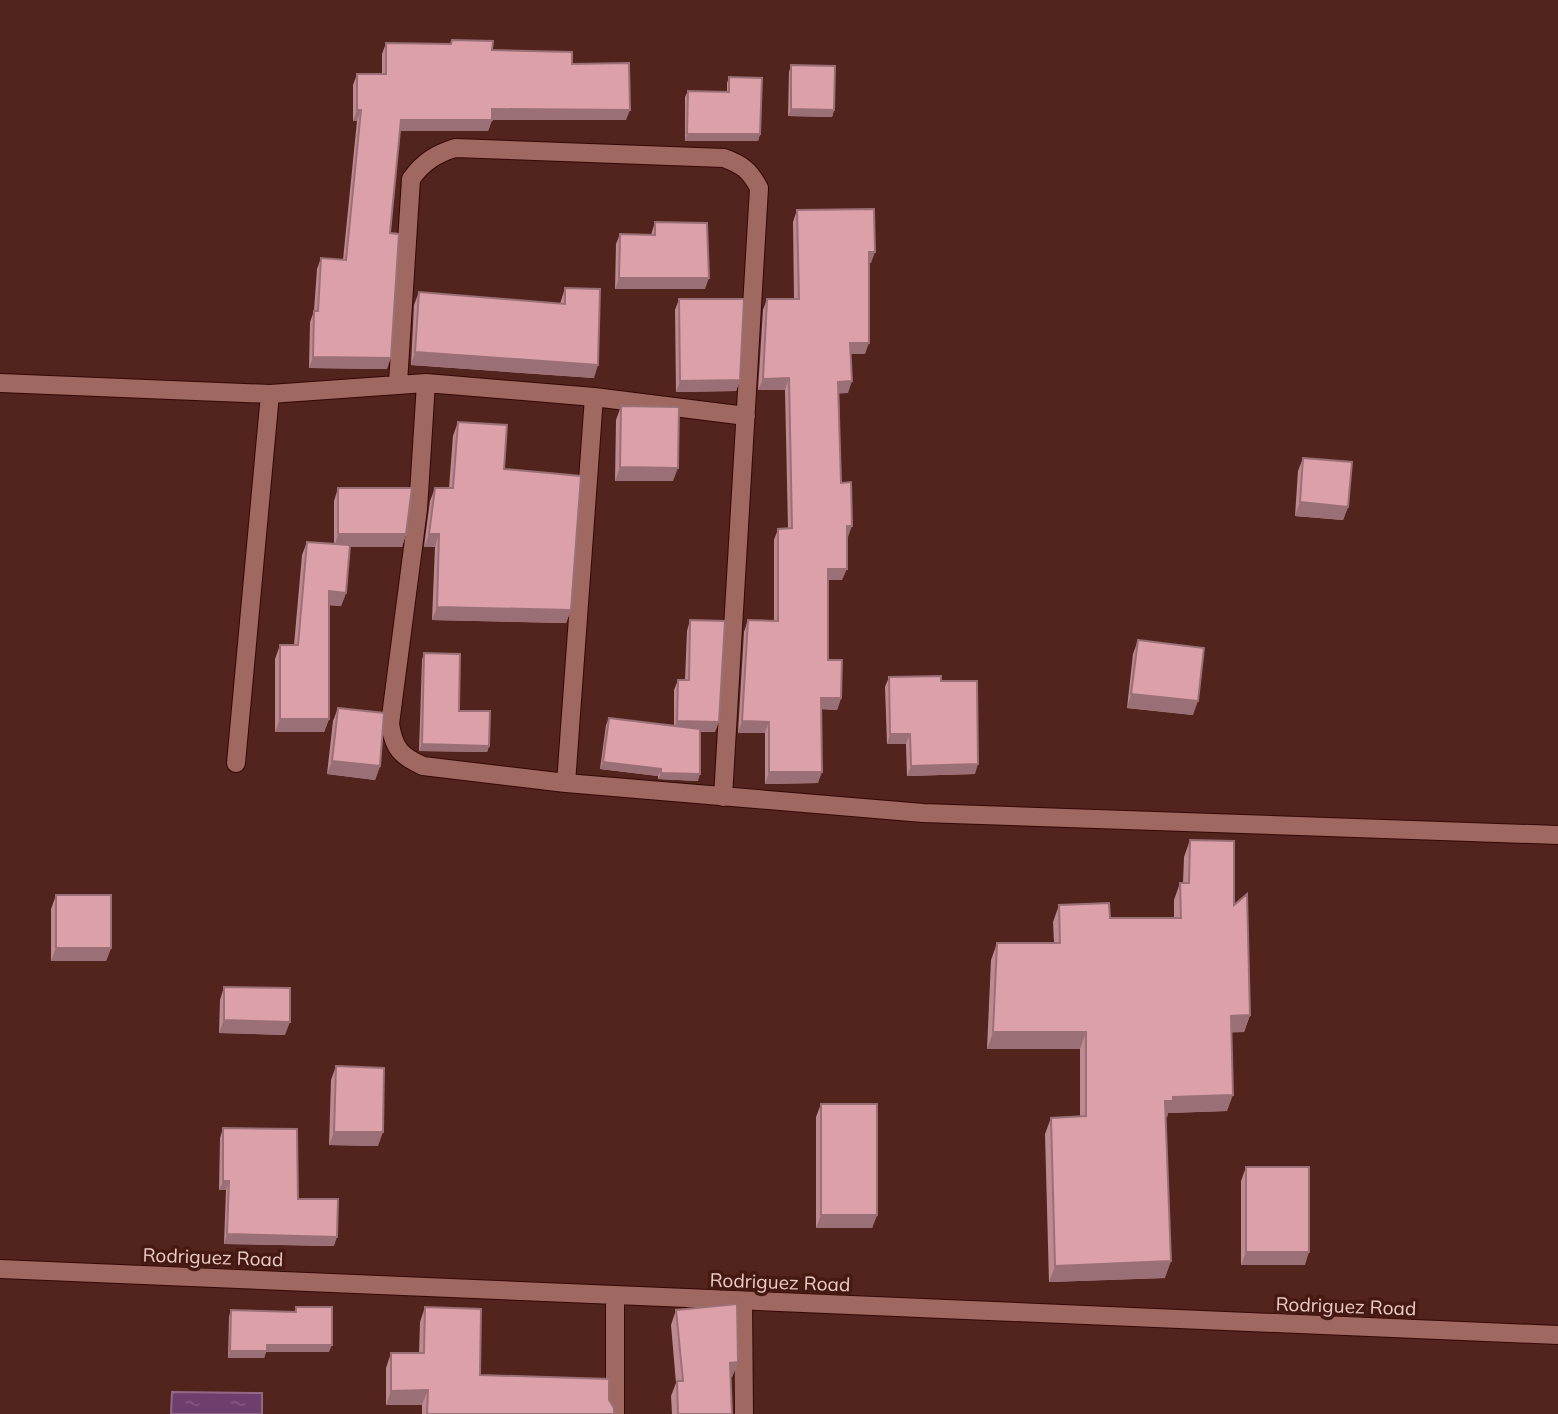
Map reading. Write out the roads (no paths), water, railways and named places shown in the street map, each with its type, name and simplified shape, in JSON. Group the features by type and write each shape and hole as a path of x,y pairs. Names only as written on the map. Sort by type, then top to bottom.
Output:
{"street":[{"path":"398,383 411,178 438,153 454,148 724,158 743,164 759,188 723,797"},
{"path":"0,383 270,394 426,383 594,397 746,416"},
{"path":"426,383 418,509 390,724 393,744 403,757 423,766 566,783 923,813 1558,835"},
{"path":"236,763 270,394"},
{"path":"566,783 594,397"},
{"name":"Rodriguez Road","path":"0,1269 1558,1335"},
{"path":"615,1296 615,1414"},
{"path":"743,1301 744,1414"}],"water":[{"path":"172,1392 262,1393 262,1414 171,1414"}]}
